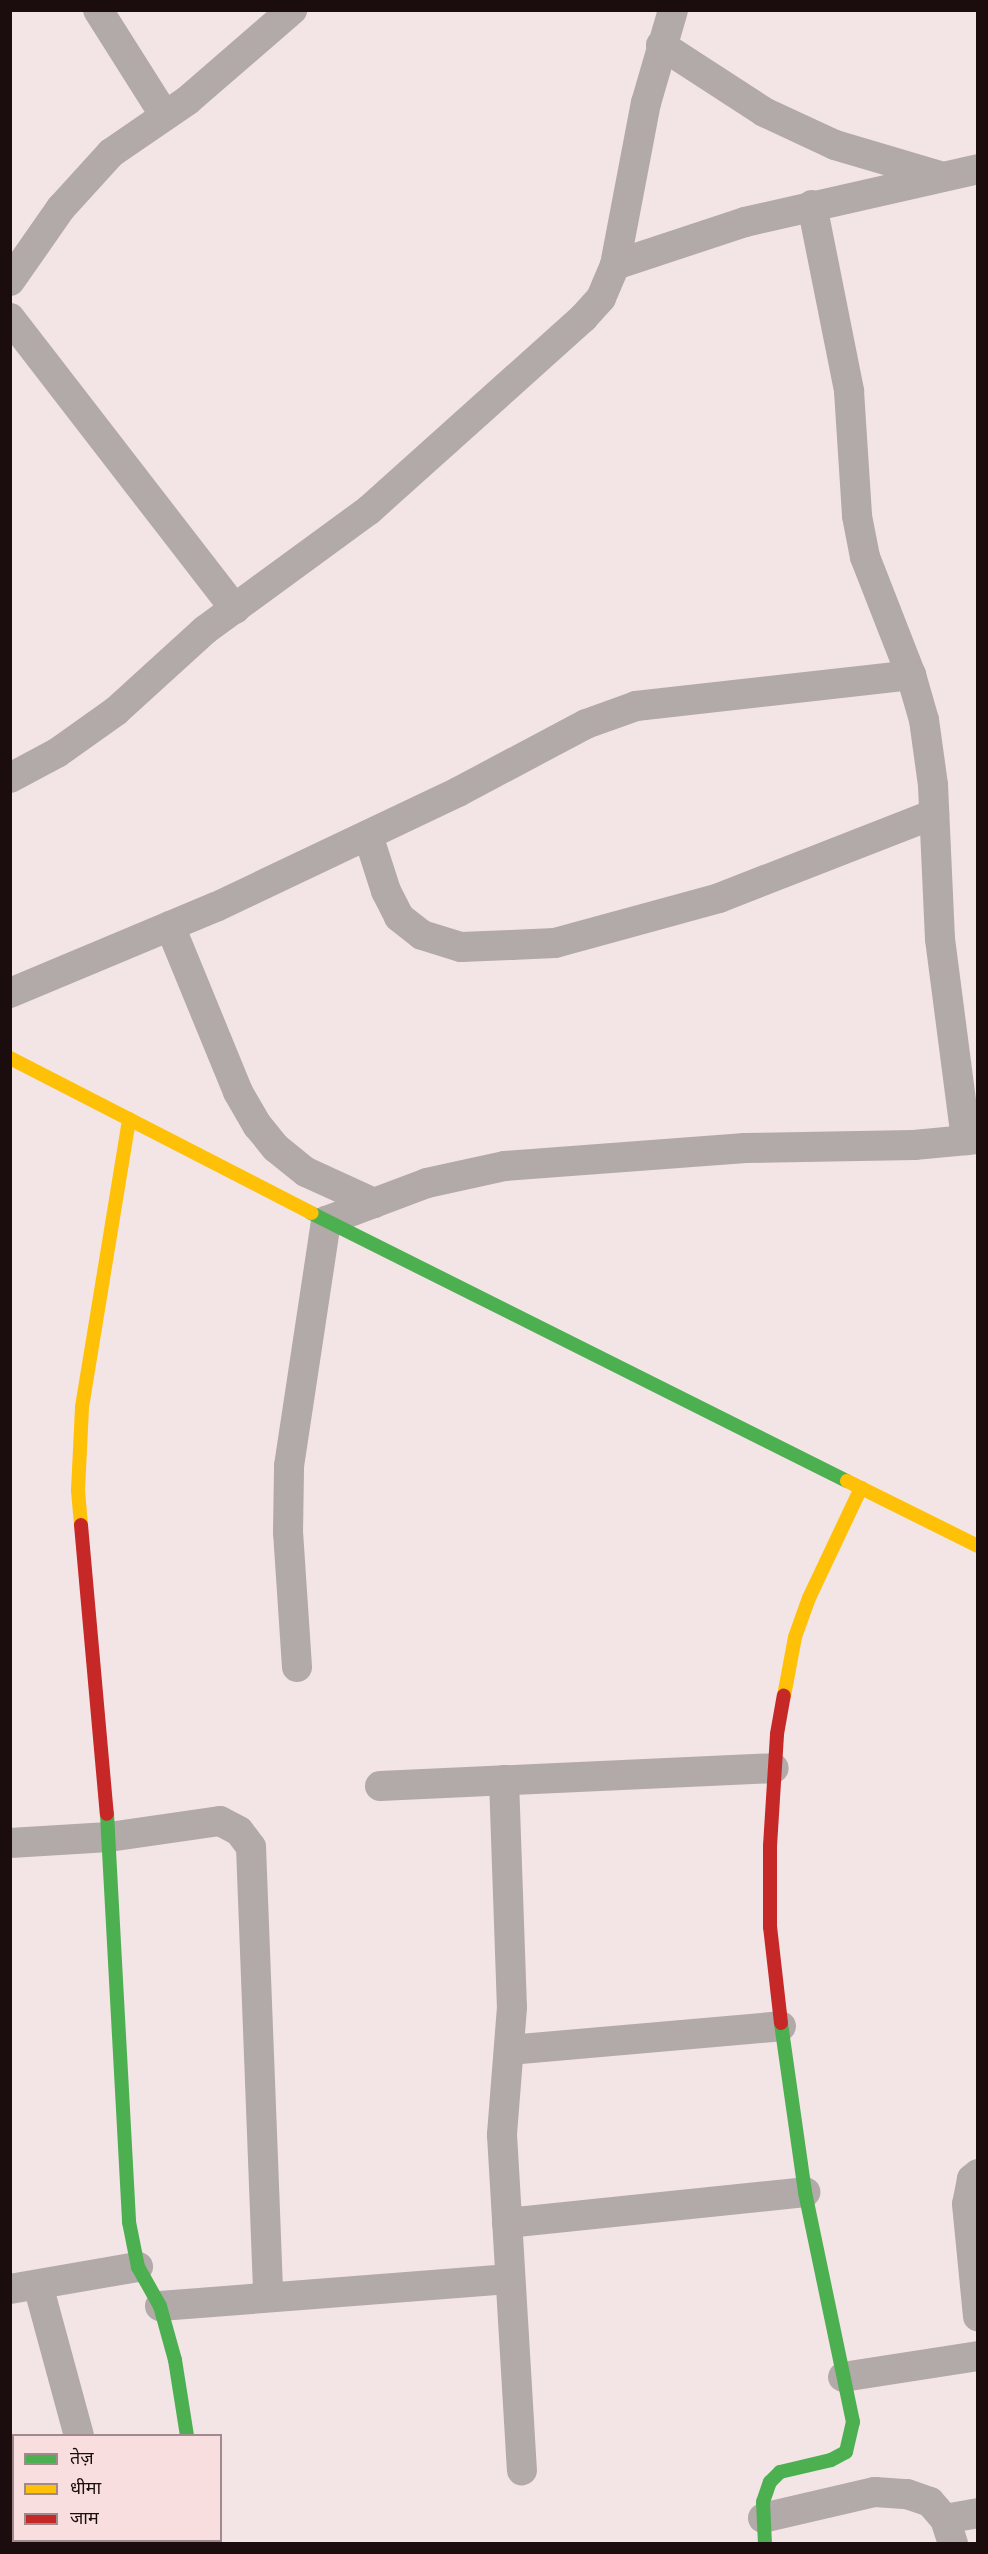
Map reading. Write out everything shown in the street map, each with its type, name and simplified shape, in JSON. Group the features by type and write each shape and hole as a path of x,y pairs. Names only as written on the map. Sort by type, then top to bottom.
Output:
{"street":[{"path":"98,10 165,116"},
{"path":"10,281 92,171 111,153 165,116 292,10"},
{"path":"10,778 57,753 116,711 157,671 235,609 369,510 548,351 601,298 615,265 661,45 674,10"},
{"path":"661,45 716,84 814,136 942,177"},
{"path":"615,265 700,235 812,205 978,169"},
{"path":"326,1221 427,1183 505,1166 745,1148 914,1145 972,1140 939,939 934,814 924,720 911,675 866,557 857,516 849,391 812,205"},
{"path":"10,318 235,609"},
{"path":"10,993 170,926 368,835 586,724 636,706 911,675"},
{"path":"368,835 386,891 399,917 422,935 461,947 555,943 719,898 934,814"},
{"path":"170,926 238,1092 258,1126 276,1148 306,1172 374,1203"},
{"path":"10,1058 326,1221 978,1546"},
{"path":"129,1119 97,1307 78,1467 80,1526 109,1837 129,2222 138,2267 160,2306 175,2360 187,2434"},
{"path":"297,1667 288,1533 289,1466 326,1221"},
{"path":"861,1488 809,1598 795,1637 774,1768 770,1927 781,2026 805,2192 853,2422 851,2443 846,2452 831,2460 780,2472 770,2482 764,2531 875,2492 907,2494 930,2502 949,2531 978,2512"},
{"path":"380,1786 774,1768"},
{"path":"504,1780 512,2007 502,2135 522,2470"},
{"path":"10,1843 109,1837 220,1821 239,1831 251,1847 268,2297"},
{"path":"509,2050 781,2026"},
{"path":"978,2174 972,2179 966,2204 978,2316"},
{"path":"507,2223 805,2192"},
{"path":"78,2434 24,2287 138,2267"},
{"path":"160,2306 510,2279"},
{"path":"843,2377 978,2356"}],"traffic: fast":[{"path":"311,1213 847,1481"},
{"path":"107,1814 129,2222 138,2267 160,2306 175,2360 187,2434"},
{"path":"765,2544 763,2502 770,2482 780,2472 831,2460 846,2452 853,2422 805,2192 781,2023"}],"traffic: slow":[{"path":"10,1058 311,1213"},
{"path":"81,1525 78,1490 82,1407 129,1119"},
{"path":"847,1481 978,1546"},
{"path":"784,1696 795,1637 809,1598 861,1488"}],"traffic: jam":[{"path":"81,1525 107,1814"},
{"path":"781,2023 770,1927 770,1846 777,1734 784,1696"}]}
